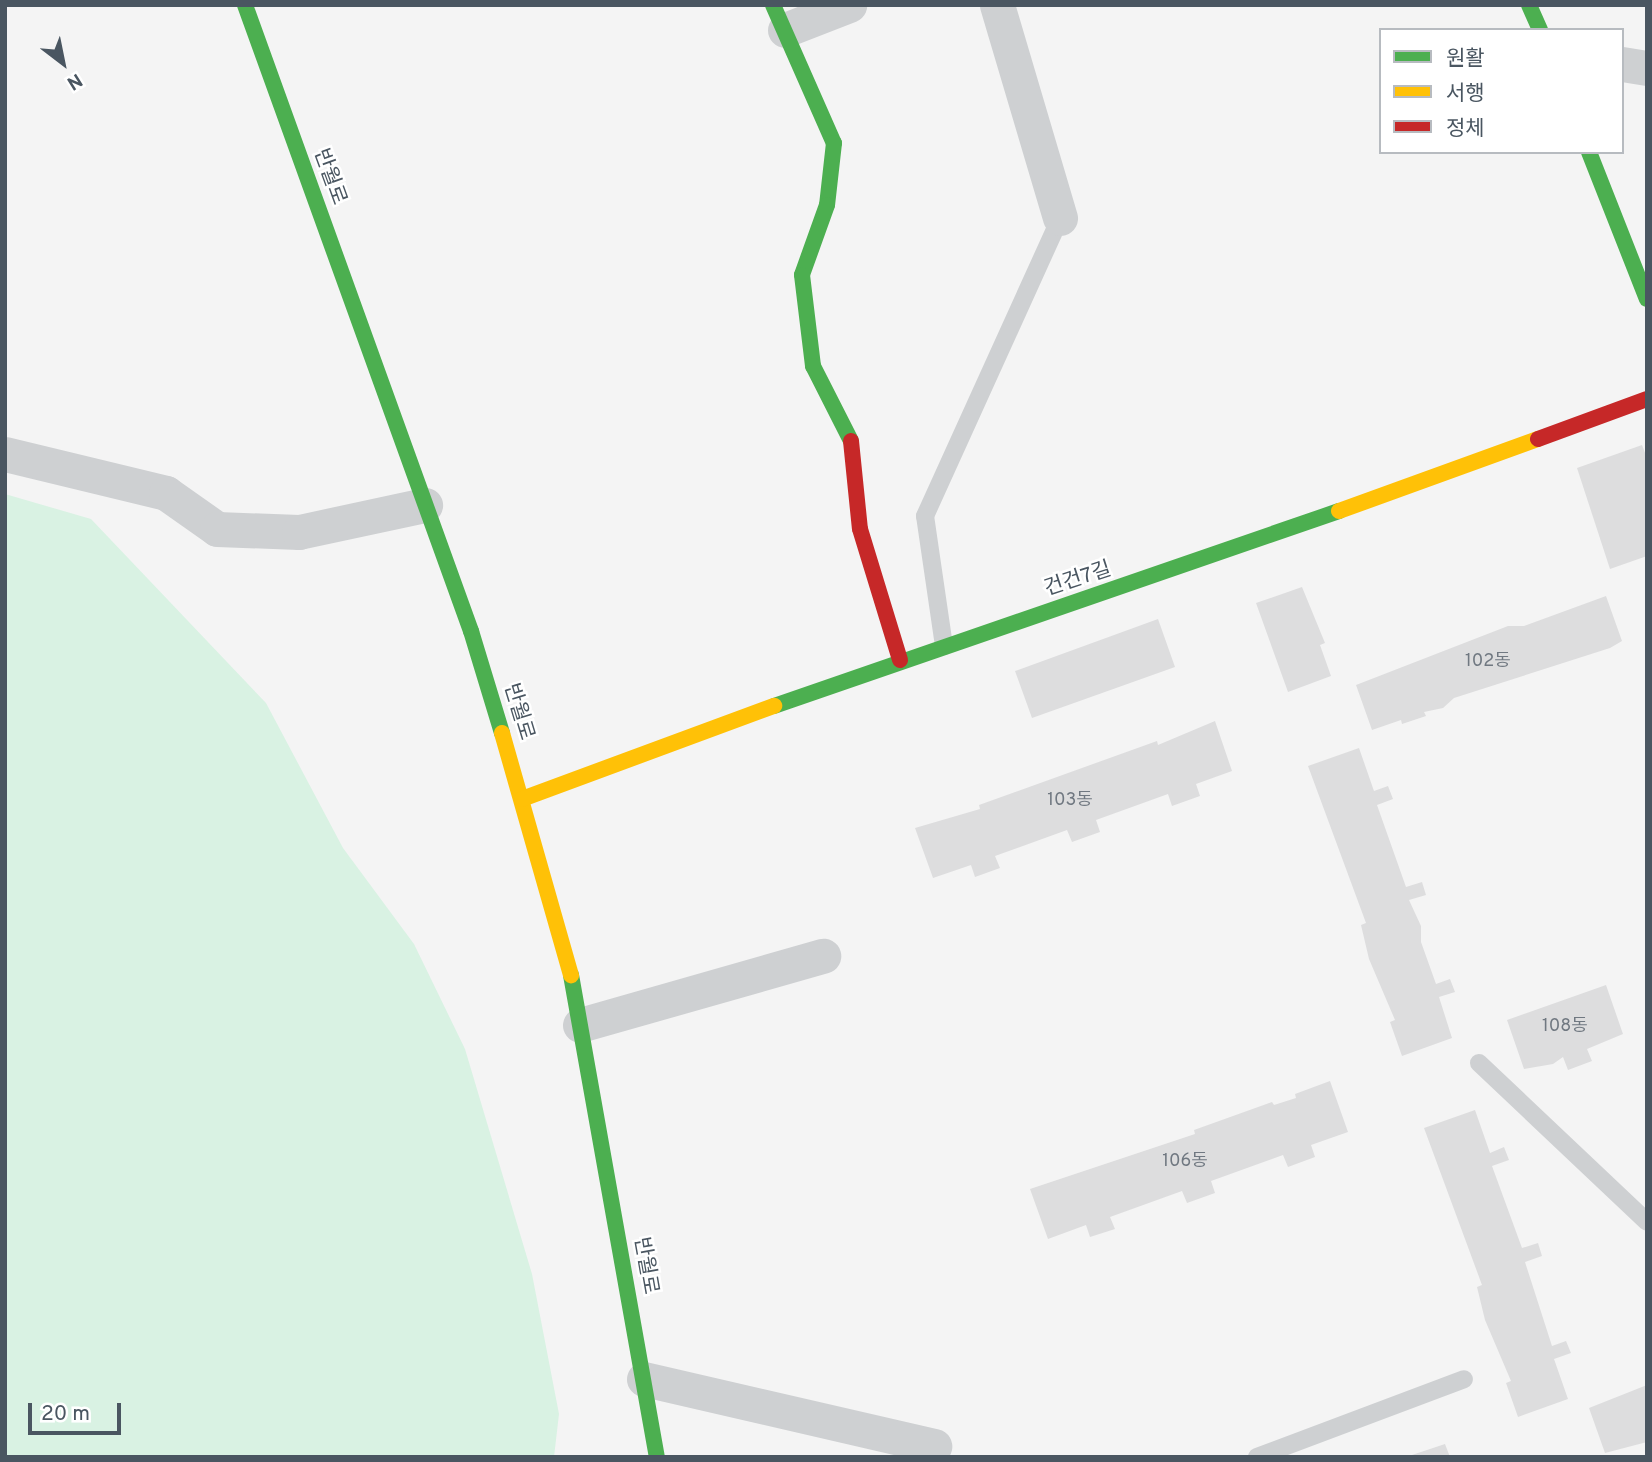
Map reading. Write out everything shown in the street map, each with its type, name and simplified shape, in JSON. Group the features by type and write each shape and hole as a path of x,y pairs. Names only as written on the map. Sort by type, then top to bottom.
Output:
{"street":[{"name":"반월로","path":"245,5 471,631 522,799 570,970 657,1457"},
{"path":"849,5 779,18 834,143 827,205 802,275 813,366 851,439 860,529 900,660"},
{"path":"997,5 1060,218"},
{"path":"1529,5 1539,28"},
{"path":"1624,64 1647,68"},
{"path":"1590,154 1647,299"},
{"name":"건건7길","path":"522,799 900,660 1191,565 1647,399"},
{"path":"5,454 166,494 217,529 299,532 425,505"},
{"path":"580,1025 823,956"},
{"path":"644,1379 934,1446"}],"lane":[{"path":"944,646 925,516 1060,218"},
{"path":"1479,1063 1647,1222"},
{"path":"1257,1457 1464,1379"}],"green space":[{"path":"5,494 91,519 266,703 343,848 414,944 465,1049 532,1274 559,1414 554,1457 5,1457"}],"building":[{"path":"1642,445 1647,458 1647,556 1610,569 1577,468"},
{"path":"1302,587 1325,643 1320,645 1331,676 1288,692 1256,603"},
{"path":"1606,596 1622,641 1610,648 1454,698 1443,708 1424,712 1426,716 1402,724 1401,720 1372,730 1356,685 1508,626 1524,626"},
{"path":"1158,619 1175,667 1032,718 1015,671"},
{"path":"1215,721 1232,771 1196,784 1200,796 1172,806 1168,794 1096,820 1100,832 1072,842 1067,830 995,856 1000,868 975,877 971,865 933,878 915,828 980,809 979,805 1157,741 1158,745"},
{"path":"1359,748 1374,791 1388,786 1393,799 1377,805 1406,887 1422,882 1426,895 1409,900 1421,926 1421,942 1436,984 1450,979 1455,992 1439,997 1452,1038 1402,1056 1390,1022 1395,1020 1369,959 1361,925 1366,923 1308,766"},
{"path":"1606,985 1623,1034 1587,1049 1592,1061 1568,1070 1563,1057 1553,1064 1524,1069 1507,1020"},
{"path":"1330,1081 1348,1132 1311,1145 1315,1157 1288,1167 1283,1155 1211,1181 1215,1193 1187,1203 1182,1191 1110,1217 1115,1229 1090,1237 1086,1225 1048,1239 1030,1189 1195,1134 1194,1130 1272,1102 1274,1105 1296,1098 1295,1094"},
{"path":"1475,1110 1490,1153 1504,1147 1509,1160 1492,1166 1522,1248 1538,1243 1542,1256 1525,1262 1552,1346 1566,1341 1571,1353 1554,1359 1568,1399 1518,1417 1506,1383 1511,1381 1485,1320 1477,1287 1482,1285 1424,1128"},
{"path":"1647,1385 1647,1442 1605,1453 1589,1408"},
{"path":"1445,1444 1450,1457 1409,1457 1409,1456"}],"traffic: fast":[{"path":"245,5 471,631 502,733"},
{"path":"773,5 834,143 827,205 802,275 813,366 851,441"},
{"path":"1529,5 1539,28"},
{"path":"1590,154 1647,299"},
{"path":"774,706 1339,511"},
{"path":"571,975 657,1457"}],"traffic: slow":[{"path":"1339,511 1538,439"},
{"path":"522,799 774,706"},
{"path":"502,733 571,975"}],"traffic: jam":[{"path":"1538,439 1647,399"},
{"path":"851,441 860,529 900,660"}]}
